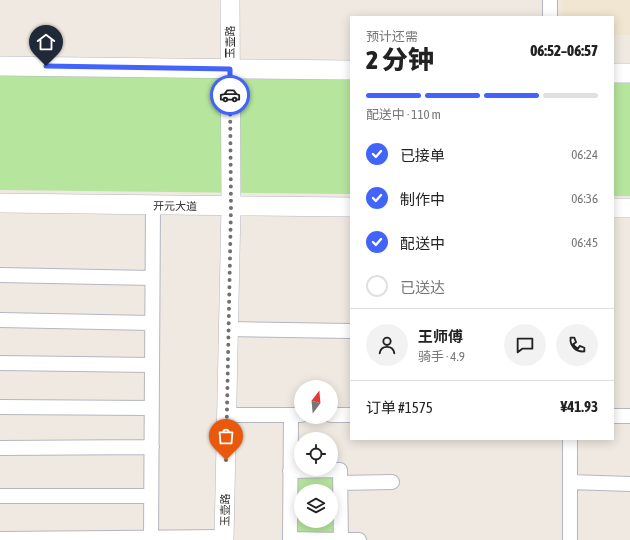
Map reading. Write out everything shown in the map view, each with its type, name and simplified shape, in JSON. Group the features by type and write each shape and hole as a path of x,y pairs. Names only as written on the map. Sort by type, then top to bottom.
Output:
{"street":[{"name":"玉壶路","path":"224,538 231,206 230,0"},
{"path":"550,0 550,16"},
{"path":"0,66 350,70"},
{"path":"614,72 630,73"},
{"name":"开元大道","path":"0,202 350,207"},
{"path":"151,537 153,205"},
{"path":"614,208 630,208"},
{"path":"0,275 152,278"},
{"path":"0,320 152,323"},
{"path":"228,329 350,331"},
{"path":"0,363 152,365"},
{"path":"0,407 151,408"},
{"path":"227,415 294,415"},
{"path":"338,415 350,415"},
{"path":"614,416 630,416"},
{"path":"295,424 290,471 290,540 359,540"},
{"path":"570,440 570,540"},
{"path":"0,448 152,447"},
{"path":"290,471 340,470 341,540"},
{"path":"340,483 392,482"},
{"path":"570,482 630,484"},
{"path":"0,496 151,496"},
{"path":"0,539 151,537 224,538"}],"shaded area":[{"path":"562,0 630,0 630,35 614,35 614,16 562,16"}],"green space":[{"path":"0,75 350,79 350,194 0,190"},
{"path":"614,82 630,82 630,196 614,196"},
{"path":"297,477 335,477 335,484 297,484"},
{"path":"297,528 335,528 335,534 297,534"}],"way so far":[{"path":"226,460 231,206 230,95"}],"route":[{"path":"46,66 230,69 230,95"}]}
